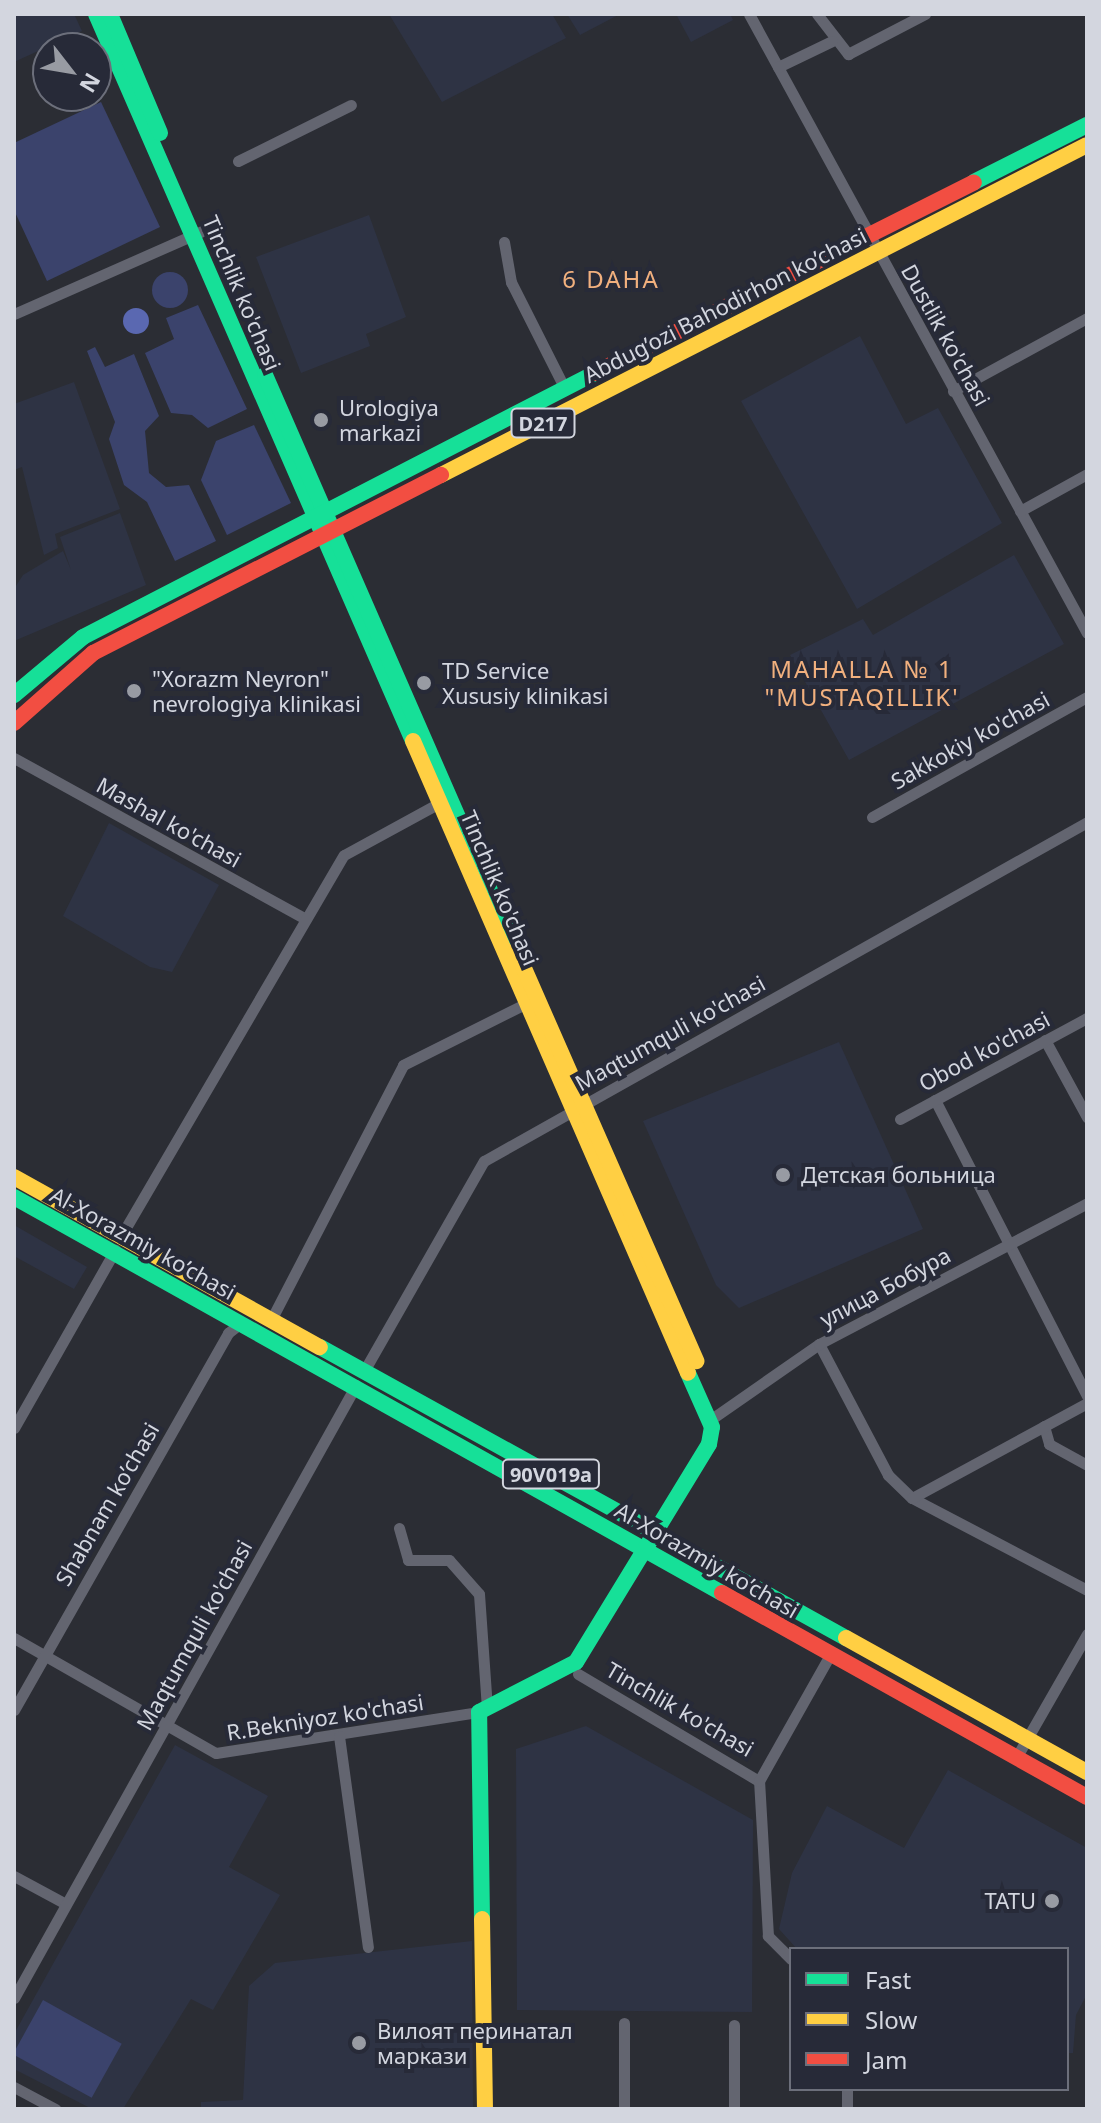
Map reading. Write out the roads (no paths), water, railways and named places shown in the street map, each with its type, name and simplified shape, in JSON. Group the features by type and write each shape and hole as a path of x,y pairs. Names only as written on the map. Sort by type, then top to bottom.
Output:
{"main road":[{"name":"Tinchlik ko'chasi","path":"96,14 197,233 714,1418 718,1447 578,1674 483,1717"},
{"name":"Tinchlik ko'chasi","path":"110,14 197,233"},
{"name":"Abdug’ozi Bahodirhon ko’chasi","path":"14,695 83,637 319,512 1087,125"},
{"name":"Abdug’ozi Bahodirhon ko’chasi","path":"14,723 93,653 1087,145"},
{"name":"Tinchlik ko'chasi","path":"444,800 525,1004 579,1107"},
{"name":"Al-Xorazmiy ko’chasi","path":"14,1177 241,1323 360,1378 662,1535 1087,1772"},
{"name":"Al-Xorazmiy ko’chasi","path":"14,1197 118,1243 271,1320 360,1378 651,1554 1087,1797"},
{"name":"Tinchlik ko'chasi","path":"483,1717 570,1669 651,1554"},
{"path":"483,1717 485,2109"},
{"path":"483,1717 495,2109"}],"street":[{"name":"Dustlik ko'chasi","path":"749,14 1087,631"},
{"path":"817,14 832,41 848,54 925,14"},
{"path":"778,67 832,41"},
{"path":"238,161 351,105"},
{"path":"14,314 197,233"},
{"path":"504,242 511,282 565,389"},
{"path":"953,391 1087,318"},
{"path":"1020,511 1087,474"},
{"name":"Sakkokiy ko'chasi","path":"872,817 1087,697"},
{"name":"Mashal ko'chasi","path":"14,758 306,919"},
{"path":"14,1428 306,919 352,847 444,800"},
{"name":"Maqtumquli ko'chasi","path":"14,1998 478,1167 579,1107 1087,822"},
{"path":"271,1320 403,1065 525,1004"},
{"name":"Obod ko'chasi","path":"900,1119 1087,1018"},
{"path":"1045,1040 1087,1117"},
{"path":"935,1100 1087,1396"},
{"name":"улица Бобура","path":"714,1418 819,1344 1087,1203"},
{"name":"Shabnam ko’chasi","path":"14,1710 228,1333 241,1323"},
{"path":"819,1344 888,1475 912,1498 1087,1590"},
{"path":"912,1498 1087,1403"},
{"path":"1044,1426 1049,1444 1087,1465"},
{"path":"399,1528 408,1560 449,1560 479,1594 483,1717"},
{"path":"1016,1758 1087,1634"},
{"name":"R.Bekniyoz ko'chasi","path":"14,1638 216,1753 483,1717"},
{"name":"Tinchlik ko'chasi","path":"789,1957 768,1936 759,1781 830,1655"},
{"name":"Tinchlik ko'chasi","path":"578,1674 759,1781"},
{"path":"339,1736 368,1947"},
{"path":"14,1876 66,1904"},
{"path":"624,2023 624,2109"},
{"path":"734,2025 734,2109"},
{"path":"14,2087 55,2109"}],"place":[{"name":"Urologiya markazi","path":"321,420"},
{"name":"TD Service Xususiy klinikasi","path":"424,683"},
{"name":"\"Xorazm Neyron\" nevrologiya klinikasi","path":"134,691"},
{"name":"Детская больница","path":"783,1175"},
{"name":"TATU","path":"1052,1901"},
{"name":"Вилоят перинатал маркази","path":"359,2043"}],"district":[{"name":"6 DAHA","path":"611,279"},
{"name":"MAHALLA № 1 \"MUSTAQILLIK'","path":"862,683"}]}
